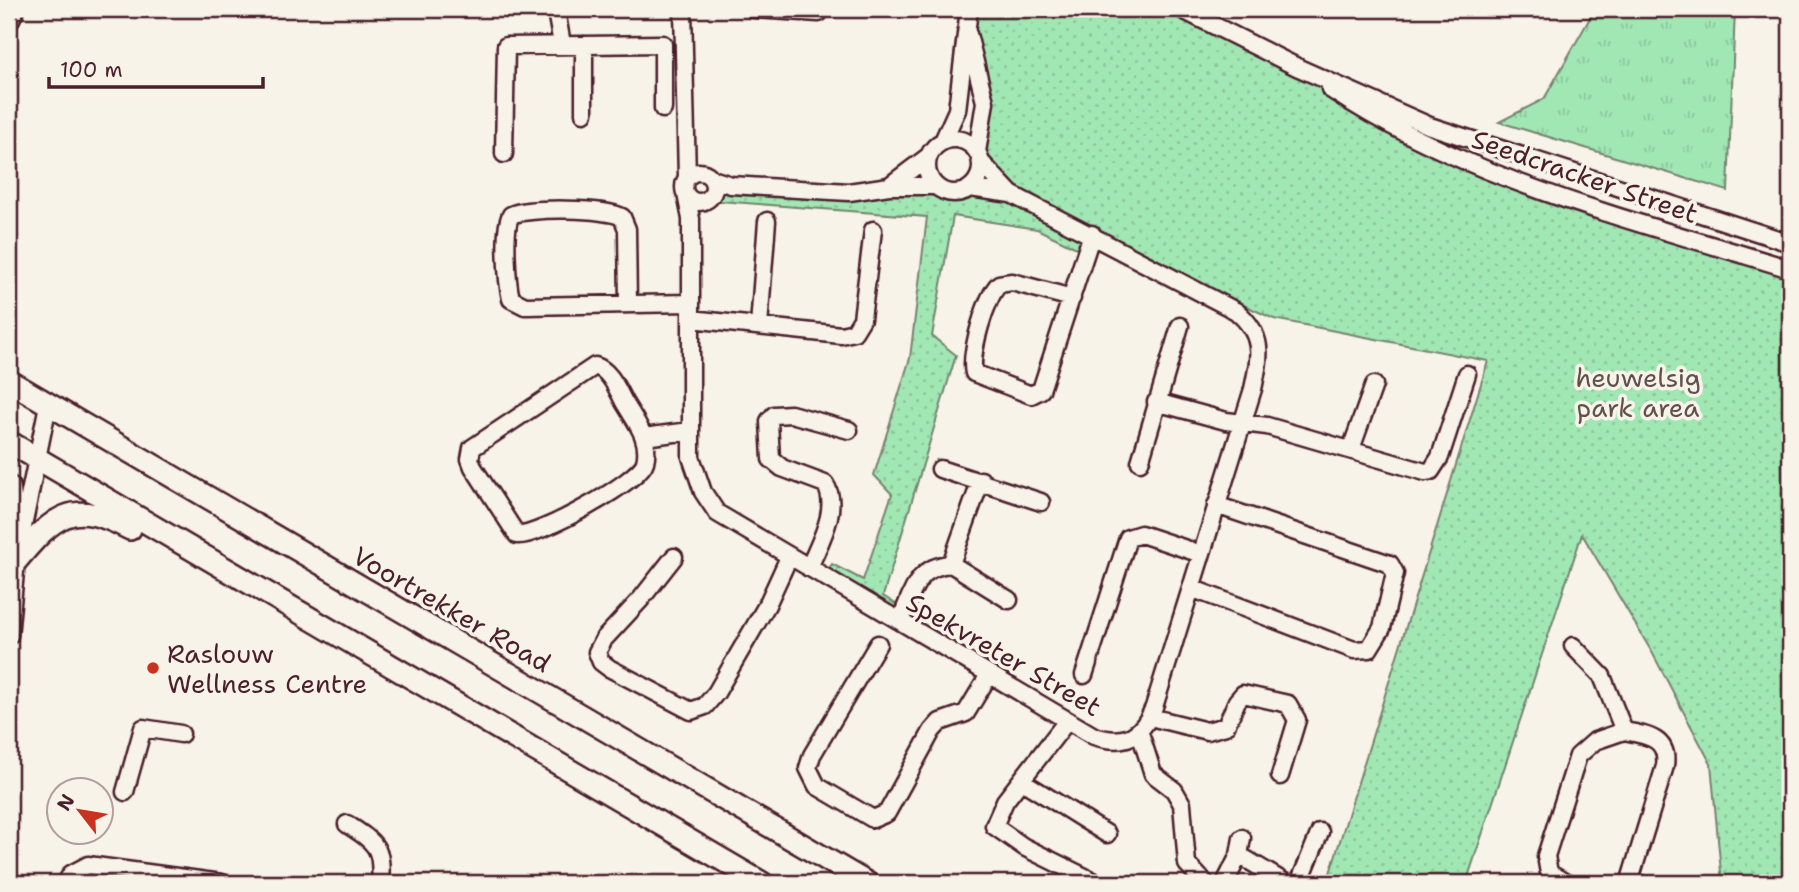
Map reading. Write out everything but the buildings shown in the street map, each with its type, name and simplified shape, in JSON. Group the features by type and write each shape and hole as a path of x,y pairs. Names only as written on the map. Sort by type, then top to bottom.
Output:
{"main road":[{"name":"Voortrekker Road","path":"9,381 867,883"},
{"path":"9,442 762,883"},
{"path":"9,487 17,558"},
{"path":"17,558 56,521 89,512 103,515 191,561 283,603"}],"street":[{"path":"9,23 16,9"},
{"name":"Spekvreter Street","path":"684,9 686,155 700,186 691,219 690,431 694,468 711,506 727,522 1094,736 1110,740 1140,733"},
{"path":"754,9 819,13"},
{"path":"889,186 929,156 943,141 957,110 970,9"},
{"name":"Seedcracker Street","path":"1181,9 1299,68 1479,144 1790,243"},
{"path":"558,10 562,44"},
{"path":"967,32 978,64 985,102 978,155 978,178 970,188"},
{"path":"504,154 506,46 663,44 663,109"},
{"path":"584,45 584,113"},
{"name":"Seedcracker Street","path":"1299,68 1394,127 1477,168 1560,198 1790,269"},
{"path":"957,110 978,155"},
{"path":"943,141 962,140 1011,194"},
{"path":"929,156 928,173 935,186"},
{"path":"700,186 731,185 849,192 889,186 935,186 952,193 970,188 1011,194 1236,311 1250,322 1258,339 1259,357 1253,389 1150,717 1140,733 1153,774 1178,795 1184,811 1186,864 1205,883"},
{"path":"628,304 627,229 622,217 605,212 528,212 511,215 507,226 508,260 510,293 514,302 525,306 628,304 690,311 759,326 841,335 854,332 862,318 873,230"},
{"path":"759,326 767,221"},
{"path":"1072,298 1012,282 999,284 986,307 974,358 974,373 1031,395 1038,393 1045,380 1072,298 1091,234"},
{"path":"1140,462 1180,326"},
{"path":"594,366 608,375 644,437 645,464 637,475 531,535 517,535 511,530 470,458 472,448 484,437 594,366"},
{"path":"1156,402 1241,424 1266,425 1419,471 1431,471 1440,457 1467,374"},
{"path":"1351,449 1374,385"},
{"path":"9,636 17,558 48,405"},
{"path":"808,568 829,516 830,494 825,484 782,468 771,459 769,421 774,415 785,414 849,430"},
{"path":"644,437 690,431"},
{"path":"940,469 981,480 1041,502"},
{"path":"951,564 981,480"},
{"path":"1191,588 1354,650 1368,649 1382,628 1395,573 1390,564 1216,505"},
{"path":"1084,675 1128,538 1141,534 1202,554"},
{"path":"674,557 641,600 604,639 597,652 601,662 609,668 691,711 705,706 716,693 762,616 789,557"},
{"path":"900,621 925,573 932,567 951,564 1009,600"},
{"path":"877,644 812,755 808,768 817,786 873,819 887,813 936,726 966,713 989,675"},
{"path":"1573,646 1602,676 1624,731"},
{"path":"1150,717 1207,730 1226,726 1243,694 1288,704 1293,708 1297,720 1280,776"},
{"path":"1068,721 1000,809 994,821 995,828 1097,883"},
{"path":"125,792 143,728 181,734"},
{"path":"1566,883 1549,873 1546,856 1578,756 1594,741 1624,731 1656,739 1662,744 1667,757 1629,882"},
{"path":"1022,781 1107,834"},
{"path":"347,824 367,837 378,849 380,883"},
{"path":"1299,883 1320,832"},
{"path":"1225,883 1239,855 1242,838"},
{"path":"1239,855 1286,883"},
{"path":"66,883 71,874 88,865 168,880 222,883"}],"green space":[{"name":"heuwelsig park area","path":"969,9 1171,9 1304,70 1349,107 1445,161 1629,227 1790,272 1790,883 1722,883 1711,764 1653,654 1582,534 1466,883 1327,883 1488,361 1274,319 1092,235 1087,253 1037,229 953,216 932,336 956,355 883,596 899,606 892,616 823,577 832,564 863,580 892,494 874,475 910,358 927,217 719,201 710,197 731,185 942,190 952,193 970,188 1006,193 981,162 985,106"},
{"path":"1595,9 1735,9 1728,191 1499,122 1544,99"}],"place":[{"name":"Raslouw Wellness Centre","path":"153,668"}]}
